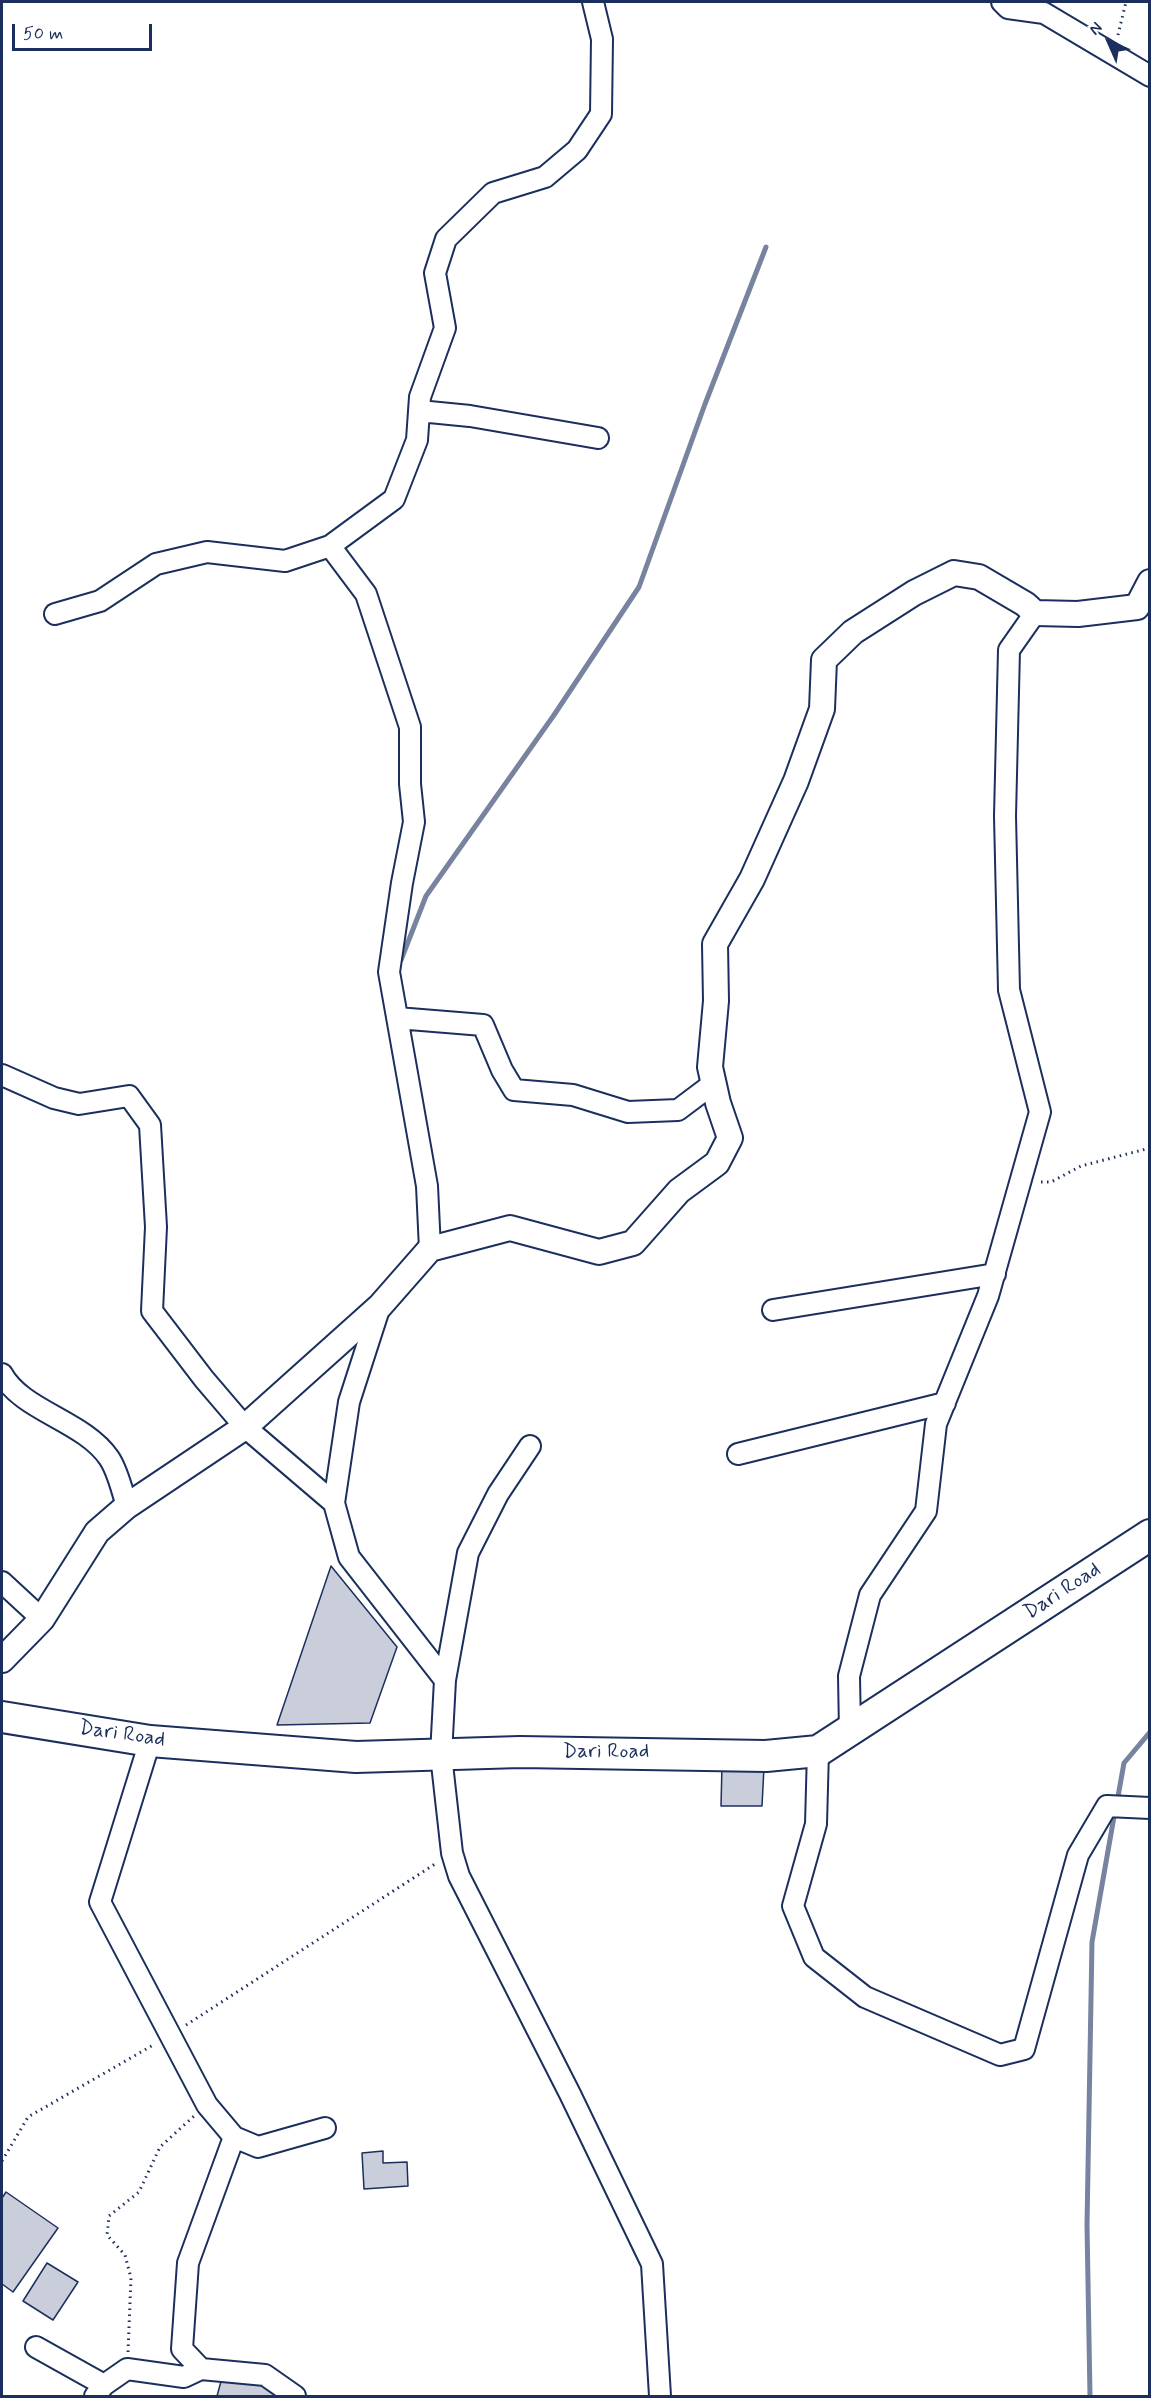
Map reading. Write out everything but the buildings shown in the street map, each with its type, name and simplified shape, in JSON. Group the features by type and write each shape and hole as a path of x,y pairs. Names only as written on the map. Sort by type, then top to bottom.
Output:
{"main road":[{"name":"Dari Road","path":"2,1717 150,1741 356,1757 520,1752 766,1756 818,1751 1149,1535"}],"street":[{"path":"55,614 100,601 156,564 207,552 285,561 330,546 394,499 417,440 420,397 445,328 435,273 446,239 493,193 544,177 577,150 601,114 602,39 592,2"},
{"path":"1002,2 1008,8 1044,13 1149,76"},
{"path":"419,411 470,416 598,438"},
{"path":"330,546 366,594 410,727 410,784 414,822 402,883 389,972 427,1186 430,1250"},
{"path":"2,1660 42,1619 97,1532 127,1506 245,1426 380,1306 430,1250 510,1228 599,1252 633,1243 679,1191 717,1163 730,1138 710,1067 716,1001 715,944 752,879 796,782 822,709 824,660 853,632 914,593 954,573 979,577 1035,612 1078,614 1137,607 1149,582"},
{"path":"850,1731 849,1676 870,1595 926,1511 936,1424 988,1296 1040,1112 1009,990 1005,816 1009,650 1035,612"},
{"path":"398,1018 483,1025 502,1070 514,1090 573,1095 628,1112 678,1110 714,1083"},
{"path":"2,1075 54,1098 79,1104 129,1096 150,1125 156,1227 152,1311 204,1379 245,1426 334,1503"},
{"path":"773,1310 995,1274"},
{"path":"380,1306 349,1402 334,1503 349,1557 445,1680"},
{"path":"2,1374 6,1383 18,1393 86,1435 110,1459 127,1506"},
{"path":"738,1454 945,1403"},
{"path":"530,1446 498,1494 468,1553 445,1680 441,1755 452,1853 459,1876 570,2094 652,2264 660,2397"},
{"path":"2,1582 42,1619"},
{"path":"150,1741 100,1902 207,2105 234,2137 258,2147 326,2128"},
{"path":"818,1751 816,1824 793,1906 814,1958 865,1996 1000,2055 1024,2049 1078,1855 1107,1806 1149,1808"},
{"path":"201,2369 182,2349 188,2263 234,2137"},
{"path":"36,2347 99,2391 127,2369 184,2377 201,2369 265,2375 295,2397"}],"path":[{"path":"1114,53 1126,2"},
{"path":"1021,1181 1051,1182 1081,1166 1149,1148"},
{"path":"2,2161 28,2117 169,2036 452,1853"},
{"path":"127,2369 131,2278 125,2255 107,2235 109,2216 139,2192 159,2146 207,2105"}],"waterway":[{"path":"401,960 426,896 554,715 639,587 705,404 766,247"},
{"path":"1117,1802 1124,1763 1150,1732"},
{"path":"1090,2396 1087,2225 1092,1942 1115,1811"}]}
